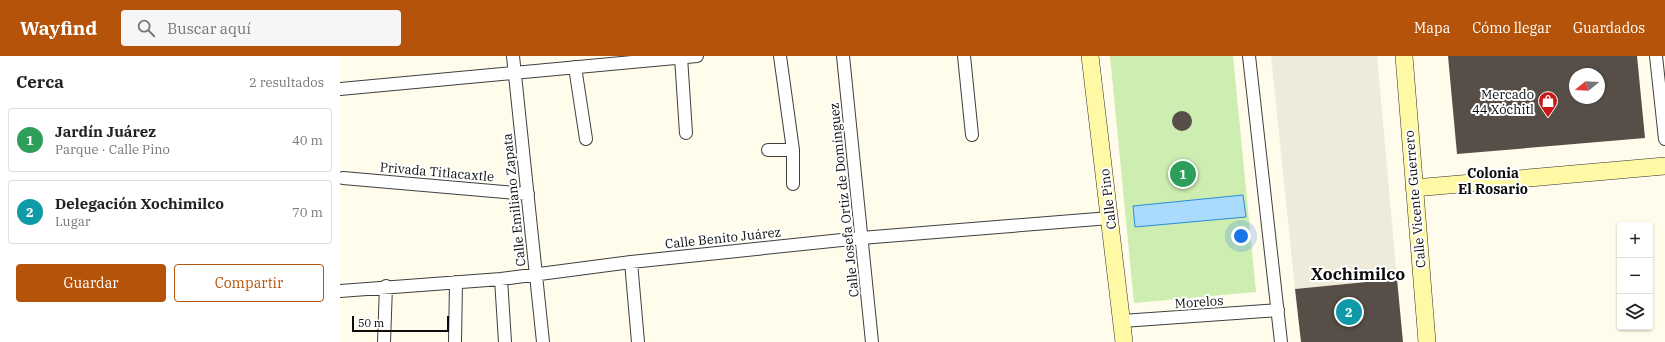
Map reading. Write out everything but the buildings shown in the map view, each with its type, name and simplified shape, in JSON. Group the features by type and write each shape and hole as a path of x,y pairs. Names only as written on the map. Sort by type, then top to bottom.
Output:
{"street":[{"name":"Calle Emiliano Zapata","path":"513,56 543,342"},
{"path":"340,89 697,56"},
{"path":"780,56 793,150 793,184"},
{"name":"Calle Josefa Ortiz de Domínguez","path":"843,56 872,342"},
{"path":"964,56 972,135"},
{"name":"Calle Pino","path":"1090,56 1124,342"},
{"path":"1249,56 1281,342"},
{"name":"Calle Vicente Guerrero","path":"1404,56 1427,342"},
{"path":"1656,56 1665,139"},
{"path":"681,57 686,133"},
{"path":"575,67 586,139"},
{"path":"768,150 793,150"},
{"path":"1414,188 1665,166"},
{"name":"Privada Titlacaxtle","path":"344,178 528,194"},
{"name":"Calle Benito Juárez","path":"340,291 386,286 501,278 631,262 861,238 1110,218"},
{"path":"631,262 638,342"},
{"path":"501,278 505,342"},
{"path":"455,342 456,282"},
{"path":"384,342 386,286"},
{"name":"Morelos","path":"1122,321 1278,310"}],"green space":[{"path":"1110,56 1233,56 1256,292 1134,303"}],"shaded area":[{"path":"1271,56 1377,56 1397,279 1295,289"}],"water":[{"path":"1243,195 1246,217 1135,227 1133,206"}],"place":[{"name":"Mercado 44 Xóchitl","path":"1548,118"},
{"name":"Jardín Juárez","path":"1183,174"},
{"name":"Delegación Xochimilco","path":"1349,312"}],"district":[{"name":"Colonia El Rosario","path":"1493,182"},
{"name":"Xochimilco","path":"1358,274"}]}
